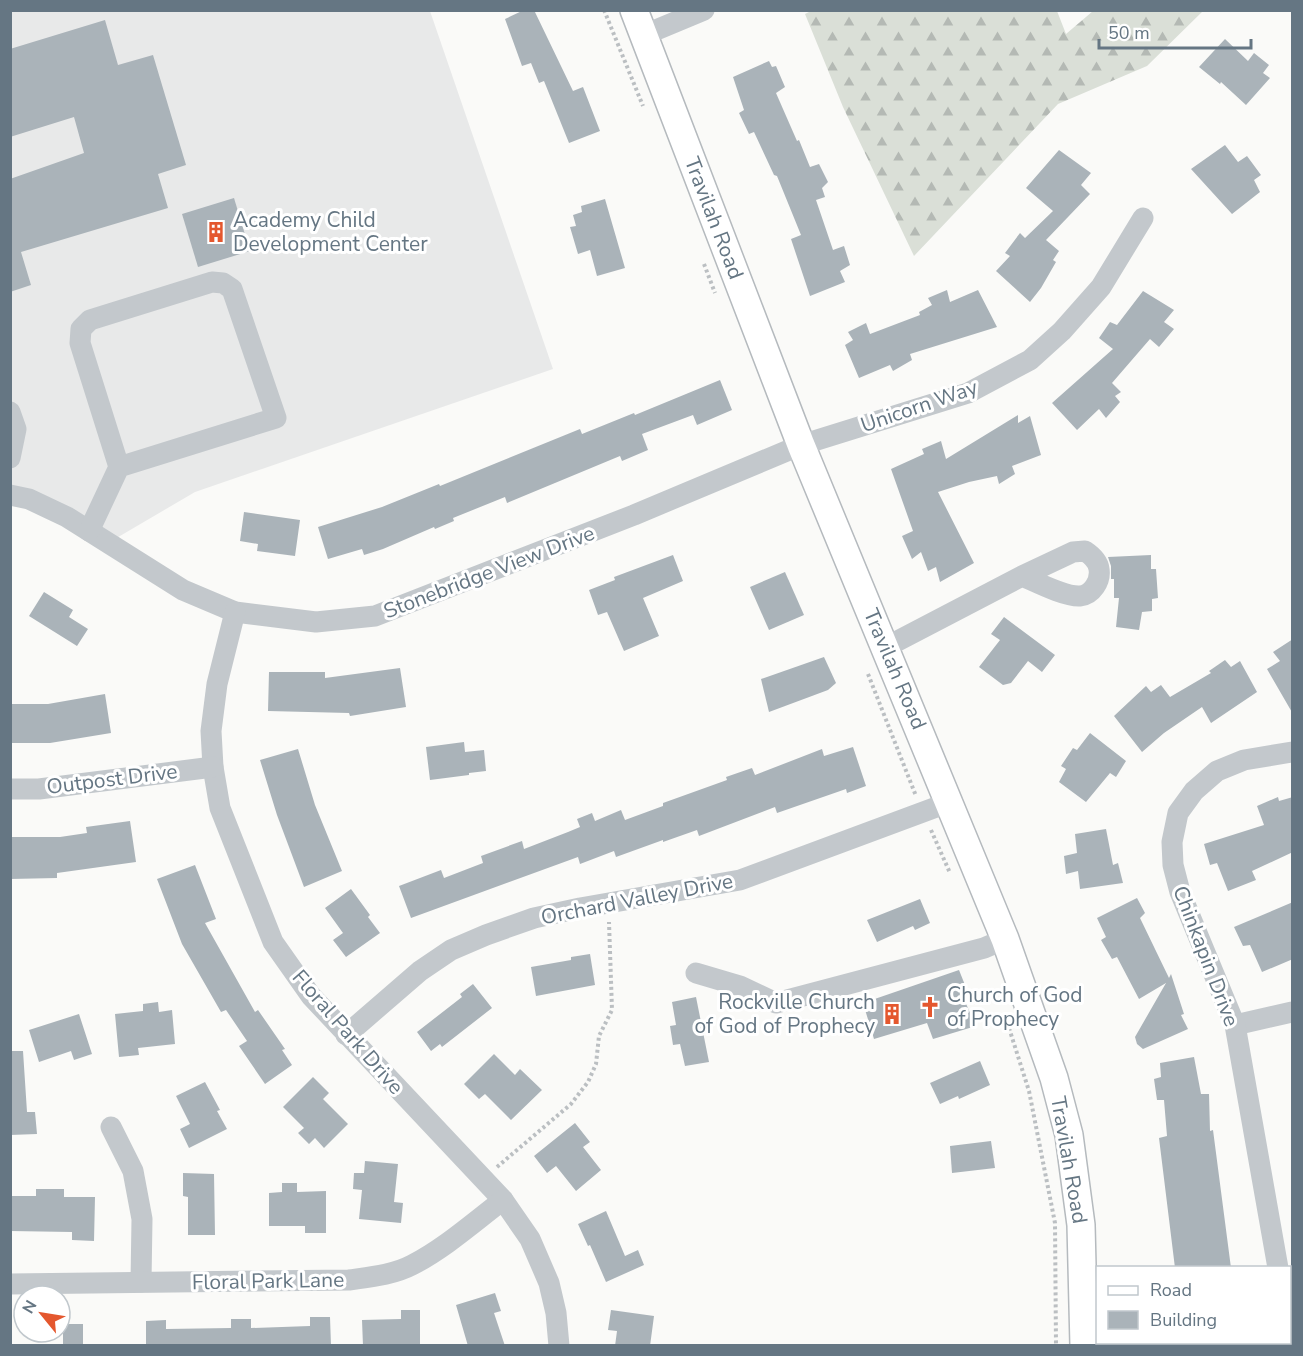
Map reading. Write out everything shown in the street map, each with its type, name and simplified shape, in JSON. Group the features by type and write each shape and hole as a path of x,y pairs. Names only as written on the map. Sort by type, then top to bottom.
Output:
{"main road":[{"name":"Travilah Road","path":"639,23 801,445 1005,939 1054,1078 1069,1135 1081,1225 1084,1346"}],"street":[{"path":"639,23 704,10"},
{"name":"Unicorn Way","path":"801,445 968,393 1030,360 1062,331 1101,287 1143,218"},
{"path":"89,531 119,467 80,343 81,329 90,320 212,282 223,283 232,289 276,418 119,467"},
{"path":"10,412 16,429 10,458"},
{"name":"Stonebridge View Drive","path":"10,495 28,499 68,517 183,590 235,612 316,622 375,616 634,515 801,445"},
{"path":"886,647 1022,576"},
{"name":"Floral Park Drive","path":"235,612 217,684 211,731 213,767 220,808 273,942 311,996 503,1200 530,1239 549,1283 556,1313 559,1346"},
{"name":"Chinkapin Drive","path":"1278,1266 1235,1025 1180,892 1173,865 1172,842 1178,813 1194,791 1217,771 1244,760 1293,753"},
{"name":"Outpost Drive","path":"10,789 39,789 213,767"},
{"name":"Orchard Valley Drive","path":"346,1035 420,971 451,950 534,918 740,880 950,802"},
{"path":"696,973 740,986 776,1003 984,948 1005,939"},
{"path":"1235,1025 1293,1012"},
{"path":"111,1127 133,1171 142,1219 141,1282"},
{"name":"Floral Park Lane","path":"10,1284 349,1280 381,1275 411,1265 447,1242 503,1200"}],"path":[{"path":"603,10 644,108"},
{"path":"700,255 717,297"},
{"path":"866,670 922,812 951,875"},
{"path":"483,1179 571,1104 588,1082 596,1064 598,1036 612,1010 608,903"},
{"path":"1008,1025 1029,1091 1055,1223 1056,1346"}],"shaded area":[{"path":"10,11 430,11 553,369 195,492 108,543 11,495"}],"green space":[{"path":"813,10 1057,11 1066,34 1093,11 1203,11 1147,66 1058,104 914,256 843,107 805,14"}],"building":[{"path":"524,10 534,10 573,91 583,87 600,131 569,143 544,81 539,83 531,63 522,66 505,19"},
{"path":"105,20 118,65 153,55 186,165 158,174 168,208 21,252 31,285 10,292 10,179 84,153 74,117 10,137 10,49"},
{"path":"1225,39 1248,61 1254,53 1269,65 1263,73 1270,78 1246,105 1221,82 1220,84 1199,67"},
{"path":"769,61 772,67 776,66 785,87 776,93 797,141 799,140 810,167 819,164 828,182 822,188 825,197 816,200 833,250 844,246 850,265 840,271 845,282 810,296 791,239 801,235 777,176 774,175 754,132 749,134 739,113 744,110 733,77"},
{"path":"1225,145 1238,162 1247,156 1261,175 1254,180 1260,192 1232,214 1191,169"},
{"path":"1059,150 1091,173 1081,185 1090,194 1046,240 1059,251 1053,260 1056,262 1030,302 996,271 1010,256 1005,253 1020,233 1025,238 1053,211 1026,188"},
{"name":"Academy Child Development Center","path":"234,198 250,251 198,267 182,214"},
{"path":"605,199 625,268 597,276 590,250 578,254 570,227 576,226 573,215 582,212 581,206"},
{"path":"947,290 950,302 978,290 997,327 910,354 912,360 893,371 890,365 859,378 845,345 853,340 848,332 866,323 870,334 920,315 919,312 932,305 928,298"},
{"path":"1143,291 1174,310 1164,322 1174,329 1159,347 1150,339 1112,383 1121,392 1115,396 1120,402 1106,418 1099,409 1077,430 1052,403 1113,349 1099,338 1110,322 1117,325"},
{"path":"720,380 732,410 697,425 693,415 642,434 648,450 622,461 620,456 507,503 505,497 453,518 454,521 383,549 364,555 362,549 328,559 318,527 382,507 439,484 440,486 580,429 582,434 634,413 635,415"},
{"path":"1018,415 1018,423 1030,416 1041,455 1012,466 1015,474 999,484 997,476 938,492 974,563 940,582 936,567 928,571 921,552 912,559 902,536 913,531 891,469 924,454 922,449 941,441 946,459"},
{"path":"244,512 300,520 295,556 257,551 258,544 240,541"},
{"path":"673,555 683,581 643,598 659,636 624,651 607,612 598,615 589,590 615,580 614,577"},
{"path":"1151,555 1151,569 1156,569 1158,598 1152,599 1152,611 1142,612 1139,630 1116,627 1119,598 1114,598 1114,579 1111,579 1108,557"},
{"path":"785,572 804,615 769,630 750,587"},
{"path":"44,592 73,610 69,617 88,629 77,646 29,616"},
{"path":"1004,617 1055,655 1042,672 1028,661 1011,683 1003,685 979,667 1000,640 991,634"},
{"path":"1293,639 1293,714 1267,669 1280,661 1273,652"},
{"path":"824,657 836,683 828,690 769,712 761,679"},
{"path":"1225,660 1231,667 1240,661 1257,692 1211,723 1202,707 1164,733 1142,752 1114,716 1146,686 1151,692 1161,685 1170,697 1211,673 1209,671"},
{"path":"400,668 406,707 350,716 349,713 268,711 269,672 325,672 325,678"},
{"path":"105,694 111,733 50,743 10,743 10,704 48,704"},
{"path":"1090,733 1126,761 1116,777 1110,773 1086,802 1059,782 1066,769 1061,766 1073,748 1077,750"},
{"path":"464,742 465,752 484,750 486,771 430,780 426,747"},
{"path":"853,747 866,786 847,793 846,789 777,813 775,807 699,836 697,830 616,857 614,851 580,864 578,857 411,918 399,886 441,870 444,878 483,863 481,856 522,841 524,849 580,827 577,819 592,813 595,821 621,810 625,820 752,768 755,775 822,749 824,756"},
{"path":"298,749 315,805 342,871 304,887 277,815 260,760"},
{"path":"1278,797 1279,801 1293,797 1293,852 1252,871 1256,880 1228,891 1217,863 1210,865 1204,844 1264,825 1257,806"},
{"path":"130,821 136,862 57,873 57,878 10,879 10,837 60,837 87,833 86,827"},
{"path":"1106,829 1113,865 1118,863 1123,883 1080,889 1078,871 1066,874 1064,856 1077,853 1075,834"},
{"path":"195,865 216,919 205,923 255,1012 258,1010 285,1049 282,1050 292,1065 265,1084 239,1046 247,1041 226,1010 221,1012 182,944 157,879"},
{"path":"351,889 380,933 346,957 333,940 343,933 325,908"},
{"path":"1137,898 1145,913 1140,918 1169,978 1171,974 1184,1014 1181,1015 1188,1029 1143,1049 1137,1044 1135,1037 1166,983 1139,999 1117,957 1112,959 1101,940 1106,937 1097,918"},
{"path":"920,899 930,923 915,930 913,926 877,942 867,920"},
{"path":"1293,902 1293,959 1262,972 1250,945 1243,946 1234,927"},
{"path":"590,954 595,985 536,996 531,967"},
{"path":"959,970 965,985 959,988 976,1026 933,1039 927,1023 874,1039 863,1003"},
{"path":"473,984 492,1008 442,1047 440,1044 431,1051 417,1032 462,997 460,994"},
{"name":"Rockville Church of God of Prophecy","path":"696,997 709,1062 685,1066 680,1044 673,1045 670,1026 676,1025 672,1002"},
{"path":"158,1002 159,1012 172,1010 175,1044 138,1048 139,1055 119,1057 115,1014 143,1011 143,1004"},
{"path":"79,1014 92,1054 74,1060 71,1051 39,1062 29,1030"},
{"path":"10,1051 23,1051 27,1112 35,1112 37,1134 10,1135"},
{"path":"494,1054 515,1075 520,1069 542,1090 511,1120 485,1094 479,1099 464,1084"},
{"path":"1194,1057 1201,1094 1209,1094 1210,1131 1213,1130 1231,1266 1175,1266 1159,1138 1167,1136 1164,1100 1157,1100 1154,1079 1161,1077 1160,1063"},
{"path":"980,1061 990,1085 959,1099 958,1096 940,1104 930,1083"},
{"path":"313,1077 329,1093 323,1099 348,1124 324,1148 315,1138 309,1144 298,1133 304,1128 283,1107"},
{"path":"205,1082 227,1129 189,1148 180,1129 190,1124 176,1096"},
{"path":"575,1123 590,1142 583,1147 601,1170 576,1191 556,1166 547,1173 534,1156"},
{"path":"991,1141 995,1168 952,1173 950,1146"},
{"path":"365,1161 398,1164 394,1202 403,1203 401,1223 359,1219 362,1190 353,1189 354,1173 364,1173"},
{"path":"183,1173 214,1174 215,1235 188,1235 188,1197 183,1196"},
{"path":"282,1183 297,1183 297,1192 326,1191 326,1233 305,1233 305,1226 269,1226 269,1193 282,1192"},
{"path":"36,1189 64,1189 64,1197 95,1197 94,1241 72,1240 72,1232 10,1231 10,1196 36,1196"},
{"path":"606,1211 625,1256 638,1250 644,1265 606,1282 578,1224"},
{"path":"495,1293 501,1311 494,1313 505,1346 468,1346 456,1305"},
{"path":"401,1310 420,1310 420,1346 363,1346 362,1320 401,1319"},
{"path":"611,1310 654,1316 650,1346 615,1346 617,1331 608,1330"},
{"path":"310,1317 330,1317 331,1346 146,1346 146,1321 166,1320 166,1329 231,1328 231,1319 251,1319 251,1328 310,1326"},
{"path":"72,1324 83,1324 83,1346 63,1346 63,1344 72,1344"}],"place":[{"name":"Academy Child Development Center","path":"216,232"},
{"name":"Church of God of Prophecy","path":"930,1007"},
{"name":"Rockville Church of God of Prophecy","path":"892,1014"}]}
